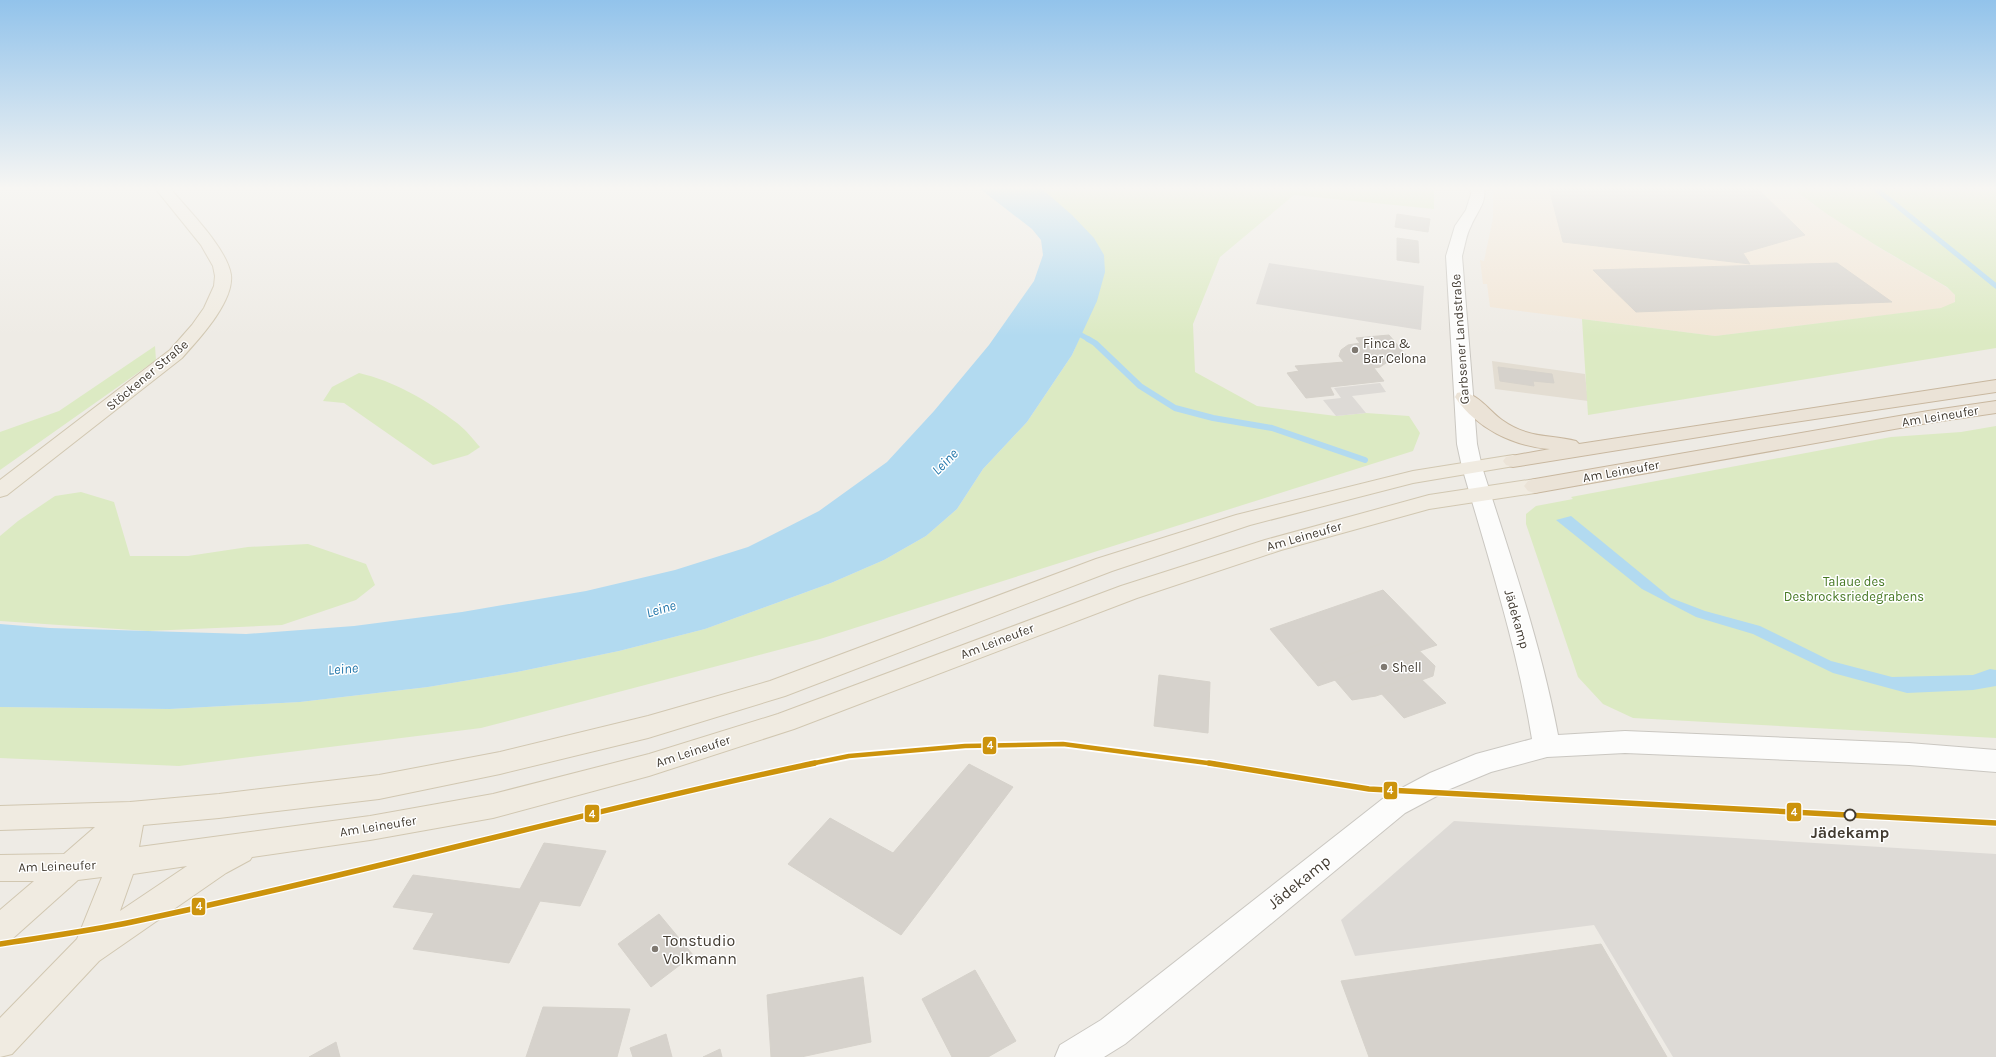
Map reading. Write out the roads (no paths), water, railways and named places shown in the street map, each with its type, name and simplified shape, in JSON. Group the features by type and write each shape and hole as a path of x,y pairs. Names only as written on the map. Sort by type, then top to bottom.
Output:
{"highway":[{"name":"Am Leineufer","path":"1513,461 1763,420 1996,386"},
{"path":"1464,397 1489,421 1514,435 1531,440 1598,448"},
{"name":"Am Leineufer","path":"1535,486 1928,417 1996,407"}],"main road":[{"name":"Stöckener Straße","path":"0,490 176,354 196,333 217,299 223,276 214,252 202,237"},
{"name":"Am Leineufer","path":"0,818 130,814 219,806 379,787 500,763 648,727 776,689 1104,565 1244,520 1413,477 1513,461"},
{"name":"Am Leineufer","path":"0,868 72,866 122,862 370,828 493,806 649,765 785,722 1129,592 1273,545 1388,512 1429,502 1535,486"},
{"path":"88,950 98,929 122,862 130,814"},
{"path":"0,930 130,814"},
{"path":"0,1042 88,950 215,864 252,845"}],"street":[{"name":"Garbsener Landstraße","path":"1460,237 1454,256 1467,444 1472,467 1481,493"},
{"name":"Jädekamp","path":"1481,493 1518,620 1539,701 1547,746"},
{"name":"Jädekamp","path":"1072,1057 1113,1032 1395,805 1440,781 1486,762 1547,746 1625,742 1909,754 1996,761"}],"water":[{"name":"Leine","path":"1039,237 1093,237 1104,255 1105,272 1097,301 1072,355 1027,422 983,469 957,509 926,536 884,560 831,583 705,629 619,651 517,672 428,687 300,702 170,709 0,707 0,624 50,628 246,634 354,626 462,612 586,591 675,570 748,547 819,511 887,462 934,411 989,345 1034,281 1043,255 1041,240"},
{"path":"1571,516 1671,598 1705,611 1760,626 1831,661 1892,677 1973,675 1990,669 1996,670 1996,686 1973,690 1907,693 1833,673 1753,634 1696,617 1642,589 1556,520"}],"waterway":[{"path":"1936,237 1996,286"},
{"path":"1074,331 1090,340"},
{"path":"1088,339 1095,343 1140,386 1175,408 1213,418 1272,428 1365,460"}],"place":[{"name":"Finca & Bar Celona","path":"1355,350"},
{"name":"Shell","path":"1384,667"},
{"name":"Jädekamp","path":"1850,815"},
{"name":"Tonstudio Volkmann","path":"655,949"}],"park label":[{"name":"Talaue des Desbrocksriedegrabens","path":"1854,588"}]}
